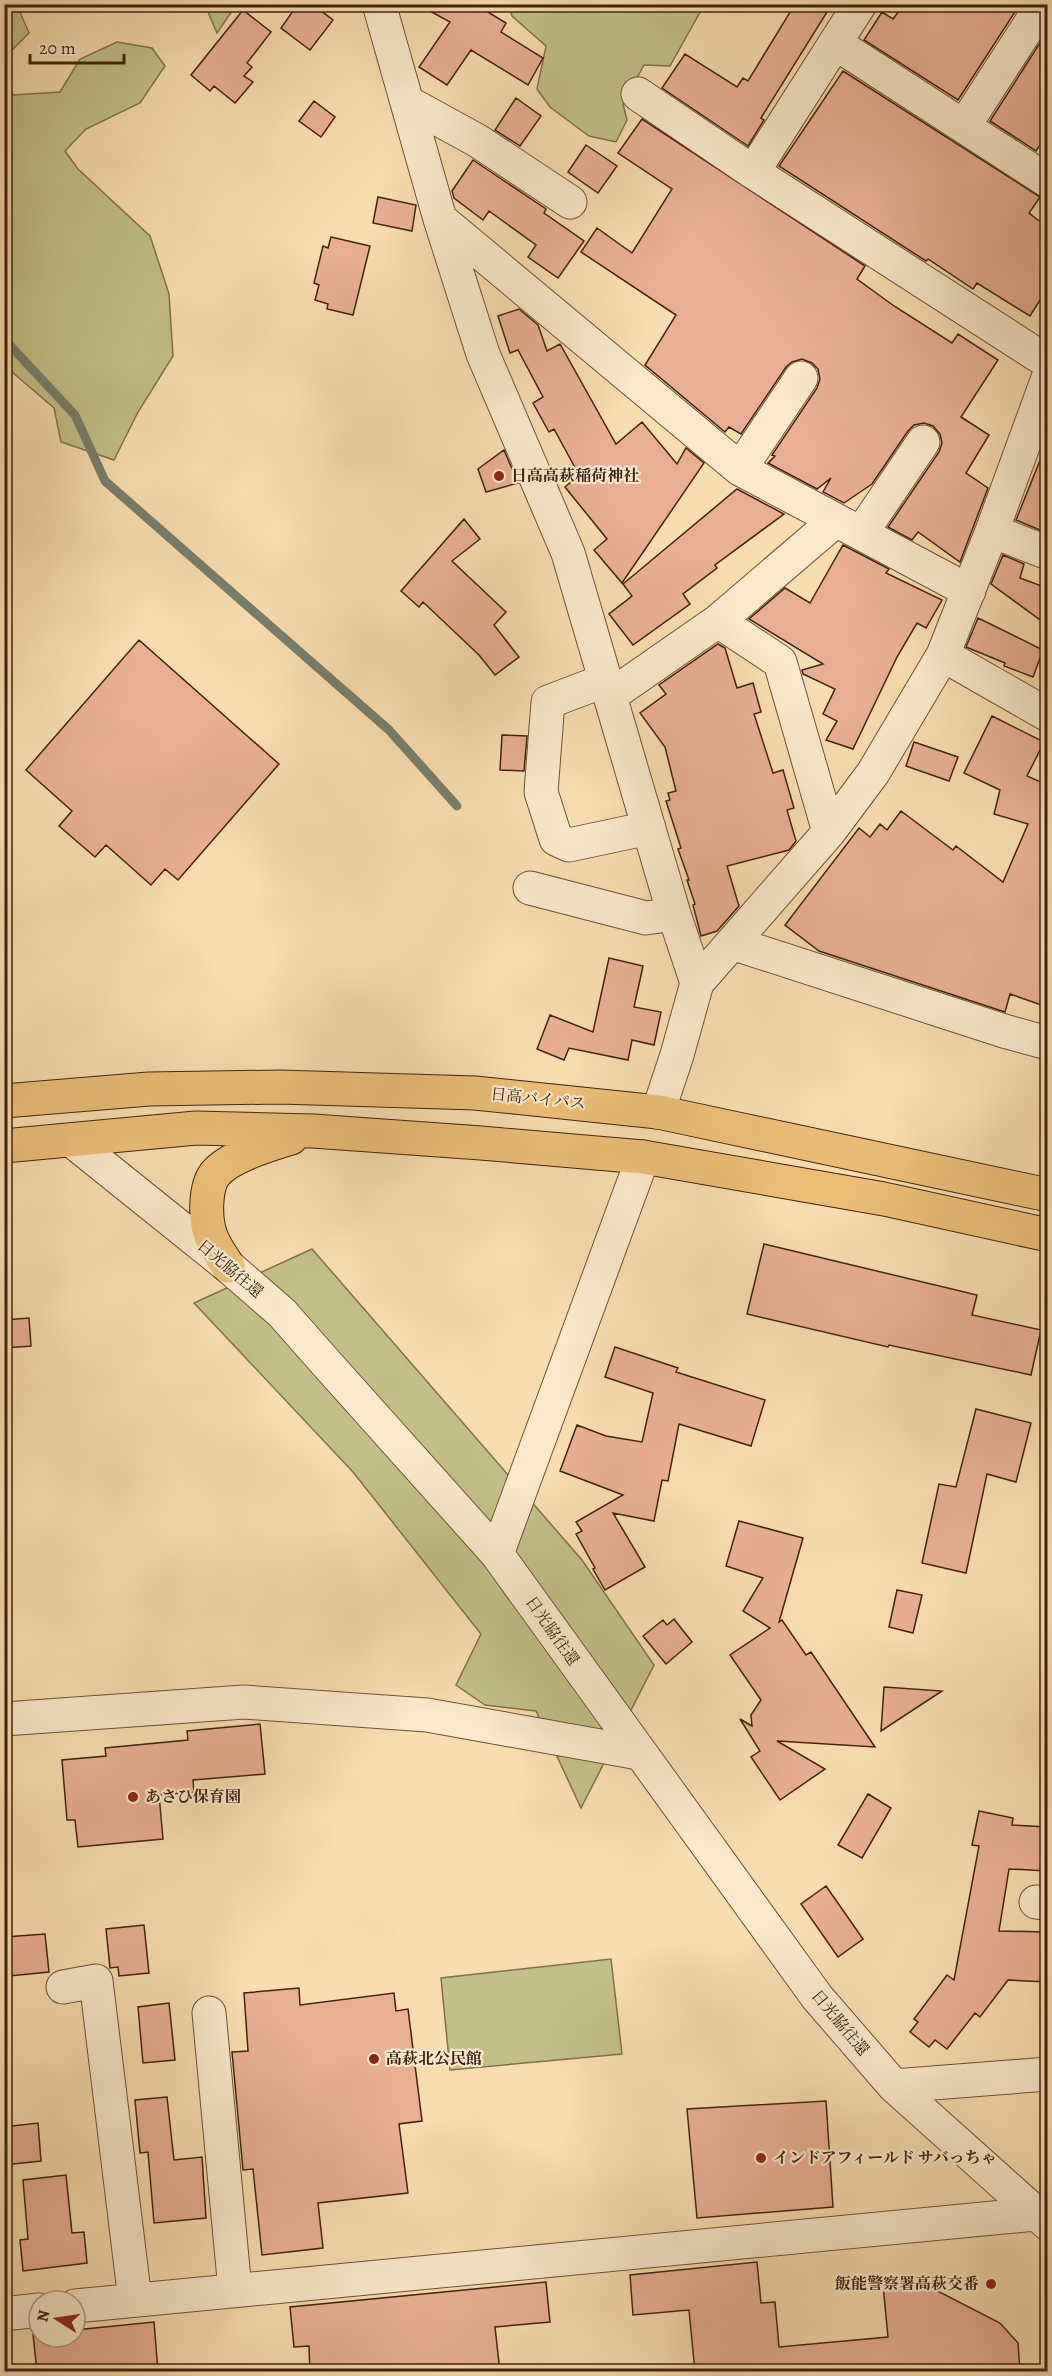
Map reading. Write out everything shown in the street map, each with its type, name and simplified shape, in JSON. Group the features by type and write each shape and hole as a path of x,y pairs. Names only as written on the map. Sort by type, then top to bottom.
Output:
{"highway":[{"name":"日高バイパス","path":"10,1096 149,1089 280,1087 475,1093 658,1112 1047,1195"},
{"name":"日光脇往還","path":"10,1096 71,1140"},
{"path":"4,1146 196,1128 313,1131 481,1143 643,1157 885,1199 1047,1235"},
{"path":"228,1266 210,1234 206,1205 214,1176 223,1167 257,1149 313,1131"}],"street":[{"path":"379,4 440,219 483,354 568,553 674,914 697,983"},
{"path":"753,172 860,4"},
{"path":"964,126 1043,4"},
{"path":"836,43 1047,182"},
{"path":"638,94 753,172 1047,362"},
{"path":"406,102 478,141 570,202"},
{"path":"440,219 740,469 969,591"},
{"path":"740,469 801,378"},
{"path":"658,1112 697,983 829,832 873,773 943,655 992,531 1047,378"},
{"path":"649,828 570,845 556,839 542,792 548,702 608,688 718,621 849,527 922,442"},
{"path":"992,531 1047,553"},
{"path":"718,621 780,662 829,832"},
{"path":"943,655 1047,715"},
{"path":"530,888 646,918 674,914"},
{"path":"732,943 1047,1043"},
{"name":"日光脇往還","path":"71,1140 228,1266 282,1313 497,1554 817,1997 894,2086 1041,2219"},
{"path":"497,1554 643,1157"},
{"path":"4,1719 244,1702 427,1715 639,1753"},
{"path":"63,1987 96,1981 135,2300"},
{"path":"209,2013 235,2290"},
{"path":"894,2086 1047,2074"},
{"path":"87,2305 1041,2219"},
{"path":"4,2314 27,2311"}],"shaded area":[{"path":"5,4 17,5 29,33 5,57"},
{"path":"205,5 236,5 217,33"},
{"path":"509,5 704,5 670,66 644,65 623,104 627,120 616,142 589,136 550,107 537,89 546,46 512,16"},
{"path":"117,42 152,48 165,66 140,103 86,129 65,151 78,169 150,236 169,294 173,356 138,412 114,460 61,442 54,408 5,366 4,76 13,95 60,92 80,59"},
{"path":"312,1249 582,1560 654,1665 581,1808 536,1711 485,1705 456,1685 481,1634 353,1472 194,1303"},
{"path":"611,1959 622,2054 450,2070 441,1978"}],"building":[{"path":"298,4 312,4 333,20 310,50 281,28"},
{"path":"417,4 475,4 506,23 501,32 543,58 528,85 471,50 447,85 419,67 450,22"},
{"path":"795,4 832,4 761,118 764,120 748,146 662,88 685,54 737,87 743,78 748,81"},
{"path":"904,4 1020,4 958,100 864,40 882,12 893,19"},
{"path":"243,10 271,32 247,63 252,67 244,76 253,82 235,103 214,86 210,91 191,75"},
{"path":"1047,32 1047,134 1036,151 990,121"},
{"path":"843,71 1040,197 1029,213 1047,227 1047,289 1030,316 977,283 973,289 928,259 926,261 779,166"},
{"path":"516,98 541,116 520,146 495,130"},
{"path":"314,101 335,117 321,137 299,121"},
{"path":"642,119 865,266 857,279 894,306 952,343 958,334 998,360 961,417 989,435 966,473 988,488 960,562 918,532 912,540 888,527 939,452 942,443 940,434 933,426 924,423 914,425 872,484 844,503 823,492 831,478 817,489 768,463 775,456 772,455 817,388 820,379 818,369 812,363 802,359 786,367 741,434 729,427 725,432 645,365 676,315 581,252 597,228 632,253 672,189 618,153"},
{"path":"586,145 617,166 598,193 568,172"},
{"path":"473,160 546,209 544,213 584,241 558,278 528,257 536,245 489,211 483,220 454,198 452,191"},
{"path":"378,197 416,205 412,231 373,223"},
{"path":"331,237 370,246 353,315 327,309 328,304 315,300 319,285 314,283 323,246 328,248"},
{"path":"519,309 538,325 547,351 560,344 616,444 642,422 677,464 686,448 704,463 622,583 594,550 607,539 565,487 579,475 554,429 549,432 533,403 543,397 518,350 510,353 498,316"},
{"path":"1045,448 1047,449 1047,533 1016,520"},
{"name":"日高高萩稲荷神社","path":"504,450 518,483 486,492 478,469"},
{"path":"737,489 784,514 715,565 717,568 683,594 690,604 633,645 609,614 632,596 623,584"},
{"path":"464,519 480,539 452,561 506,612 494,625 519,657 495,675 479,655 423,602 419,607 401,591"},
{"path":"843,545 889,569 886,573 942,600 926,628 917,623 897,657 853,749 826,740 837,721 823,714 835,689 803,674 802,670 823,664 749,619 785,588 810,603"},
{"path":"1003,555 1024,564 1020,578 1047,588 1047,625 991,584"},
{"path":"978,618 1043,650 1033,677 1004,666 1005,663 966,647"},
{"path":"139,640 279,764 178,880 165,869 151,885 106,845 95,857 59,826 72,811 26,770"},
{"path":"718,644 725,648 737,688 753,683 761,712 754,714 773,773 783,770 794,808 787,810 796,841 789,850 727,866 739,906 717,931 701,936 693,905 695,904 687,880 689,880 678,849 681,848 666,801 670,800 668,793 676,791 665,747 640,713 666,694 659,685"},
{"path":"992,716 1044,742 1027,776 1045,784 1047,778 1047,1007 1010,994 1005,1012 819,951 785,925 859,828 870,837 880,824 887,830 901,811 953,850 956,846 1003,882 1028,824 994,814 1000,790 964,773"},
{"path":"502,735 527,736 524,771 500,770"},
{"path":"914,742 958,757 949,781 906,766"},
{"path":"609,958 643,966 634,1007 661,1012 654,1045 632,1040 628,1060 569,1048 564,1060 537,1049 550,1015 593,1032"},
{"path":"764,1244 977,1295 972,1315 1041,1330 1031,1375 889,1345 888,1347 747,1314"},
{"path":"29,1318 31,1346 4,1348 4,1320"},
{"path":"615,1347 678,1368 676,1372 765,1400 751,1446 679,1424 668,1481 662,1480 654,1521 613,1513 645,1567 605,1590 576,1534 582,1531 576,1522 623,1495 560,1471 577,1425 606,1436 642,1442 653,1393 605,1377"},
{"path":"976,1409 1031,1423 1016,1482 987,1474 966,1573 922,1563 939,1484 956,1487"},
{"path":"739,1521 803,1538 779,1622 782,1620 806,1655 811,1652 875,1747 777,1741 825,1769 780,1800 751,1757 760,1751 740,1719 752,1726 751,1715 761,1700 730,1655 770,1628 743,1611 763,1578 726,1566"},
{"path":"897,1590 922,1595 913,1633 889,1627"},
{"path":"674,1619 692,1642 666,1664 643,1636 663,1620 667,1625"},
{"path":"884,1687 942,1691 881,1731"},
{"path":"260,1724 265,1774 193,1780 194,1792 159,1795 163,1839 78,1847 75,1820 67,1820 62,1760 106,1756 105,1748 188,1740 187,1731"},
{"path":"868,1794 891,1808 862,1858 838,1845"},
{"path":"979,1811 1013,1818 1012,1825 1047,1827 1047,1871 1009,1869 999,1931 1047,1932 1047,1982 1008,1980 980,2017 975,2013 947,2049 935,2040 929,2047 910,2032 918,2022 914,2019 947,1975 954,1980 979,1846 972,1845"},
{"path":"826,1886 863,1939 838,1957 801,1904"},
{"path":"144,1925 149,1973 119,1976 118,1967 110,1968 106,1929"},
{"path":"45,1934 49,1972 9,1976 5,1937"},
{"path":"299,1988 300,2005 394,1993 396,2011 408,2009 422,2121 399,2124 408,2193 318,2203 323,2248 262,2255 253,2169 243,2170 232,2052 248,2051 244,1993"},
{"path":"169,2003 175,2060 143,2063 138,2007"},
{"path":"167,2097 174,2160 202,2157 206,2218 154,2223 148,2152 140,2153 135,2100"},
{"name":"インドアフィールド サバっちゃ","path":"826,2101 833,2207 697,2218 687,2109"},
{"path":"38,2123 41,2161 4,2165 4,2127"},
{"path":"66,2175 72,2233 84,2232 87,2263 23,2271 20,2240 28,2239 23,2180"},
{"path":"757,2262 761,2303 775,2302 779,2347 888,2337 883,2285 920,2282 1000,2323 1018,2343 1020,2372 695,2372 689,2310 633,2315 630,2275"},
{"path":"546,2282 550,2322 495,2327 500,2372 310,2372 309,2346 294,2347 290,2307"},
{"path":"154,2322 158,2372 37,2372 35,2349 87,2349 87,2329"}],"waterway":[{"path":"4,339 75,415 105,481 389,730 457,806"}],"place":[{"name":"日高高萩稲荷神社","path":"499,476"},
{"name":"あさひ保育園","path":"133,1797"},
{"name":"高萩北公民館","path":"374,2059"},
{"name":"インドアフィールド サバっちゃ","path":"761,2158"},
{"name":"飯能警察署高萩交番","path":"991,2284"}]}
